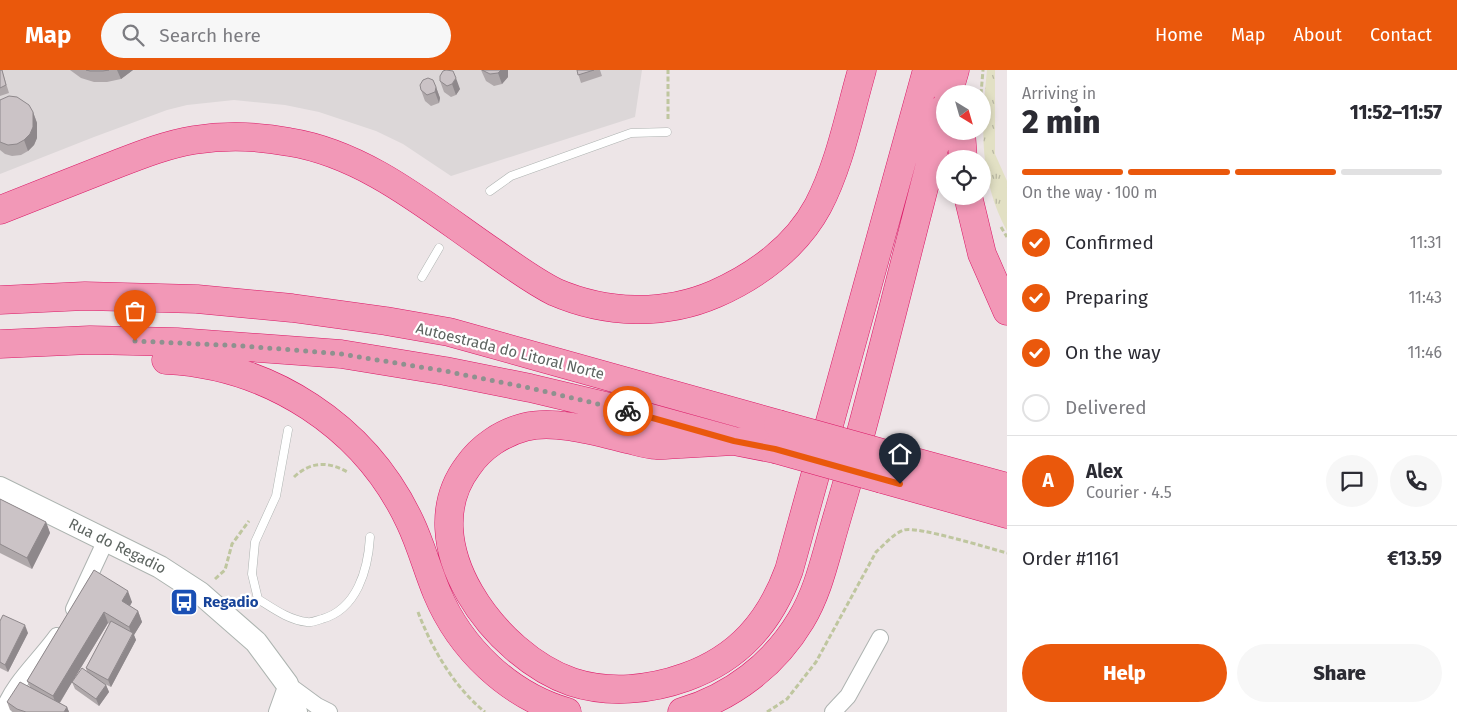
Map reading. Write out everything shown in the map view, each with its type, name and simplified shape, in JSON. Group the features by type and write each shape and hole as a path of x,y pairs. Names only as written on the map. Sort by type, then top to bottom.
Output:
{"highway":[{"path":"0,210 168,146 217,137 270,139 314,147 371,171 522,272 555,291 592,304 614,308 633,310 672,307 705,298 738,283 771,261 796,237 817,208 825,192 862,70"},
{"path":"734,441 656,446 575,428 540,425 526,427 501,436 478,453 460,475 448,510 452,552 468,589 491,622 527,658 543,669 588,686 641,688 662,684 699,672 734,651 763,623 782,589 789,570 927,70"},
{"path":"951,85 955,70"},
{"path":"966,85 968,70"},
{"path":"682,712 724,696 753,675 780,649 791,635 812,598 824,563 877,375 937,140"},
{"path":"970,205 982,254 1007,310"},
{"name":"Autoestrada do Litoral Norte","path":"0,300 85,296 188,299 292,308 449,332 776,437 888,467 1007,487"},
{"name":"Autoestrada do Litoral Norte","path":"0,344 60,341 135,341 243,346 332,354 445,371 614,408 734,441 776,437"},
{"path":"135,341 145,358 212,364 261,380 296,397 340,431 360,450 401,505 410,522 440,600 468,646 491,670 521,691 548,706 567,712"},
{"name":"Autoestrada do Litoral Norte","path":"888,467 1007,514"}],"street":[{"name":"Rua do Regadio","path":"0,488 160,567 200,593 256,642 287,684 296,712"},
{"path":"3,712 7,700 7,686 66,623 106,540"},
{"path":"833,712 848,696 880,638"},
{"path":"277,712 287,684 317,706 329,712"}],"lane":[{"path":"490,191 511,176 631,133 667,132"},
{"path":"422,277 439,248"},
{"path":"288,430 276,496 255,542 252,574 258,599 285,616 309,623 332,616 351,601 361,583 369,553 370,538"}],"path":[{"path":"667,132 668,70"},
{"path":"982,85 983,70"},
{"path":"276,496 302,469 314,465 330,464 352,475"},
{"path":"200,593 225,570 232,544 249,520"},
{"path":"766,712 787,699 816,662 876,552 891,538 904,530 923,531 1007,553"},
{"path":"415,604 421,620 446,668 475,704 485,712"}],"shaded area":[{"path":"0,70 642,70 635,117 451,176 403,144 376,131 319,112 285,105 234,100 187,105 167,110 0,174"}],"green space":[{"path":"987,70 995,70 995,154 1007,181 1007,231 991,192 991,150 984,150 983,140 991,140 991,85 986,85"}],"building":[{"path":"0,70 2,70 6,85 0,88"},
{"path":"86,70 109,70 90,71"},
{"path":"446,70 453,71 456,78 452,84 447,86 440,81 440,76"},
{"path":"482,70 501,70 498,73 490,74"},
{"path":"577,70 594,70 578,75"},
{"path":"428,78 433,80 436,87 435,92 427,95 421,90 420,85 423,80"},
{"path":"9,96 17,97 29,105 33,112 33,127 30,134 24,140 17,144 8,145 0,142 0,100"},
{"path":"0,499 46,522 27,558 0,544"},
{"path":"94,570 128,591 122,601 138,611 129,627 104,612 53,696 27,681"},
{"path":"3,615 25,625 5,665 0,662 0,621"},
{"path":"111,621 133,633 108,680 86,668"},
{"path":"82,668 106,685 96,699 72,682"},
{"path":"20,682 67,707 64,712 26,712 17,709 7,702"}],"way so far":[{"path":"135,341 244,346 341,354 445,371 530,388 628,411"}],"place":[{"name":"Regadio","path":"184,602"}],"route":[{"path":"628,411 900,484"}]}
